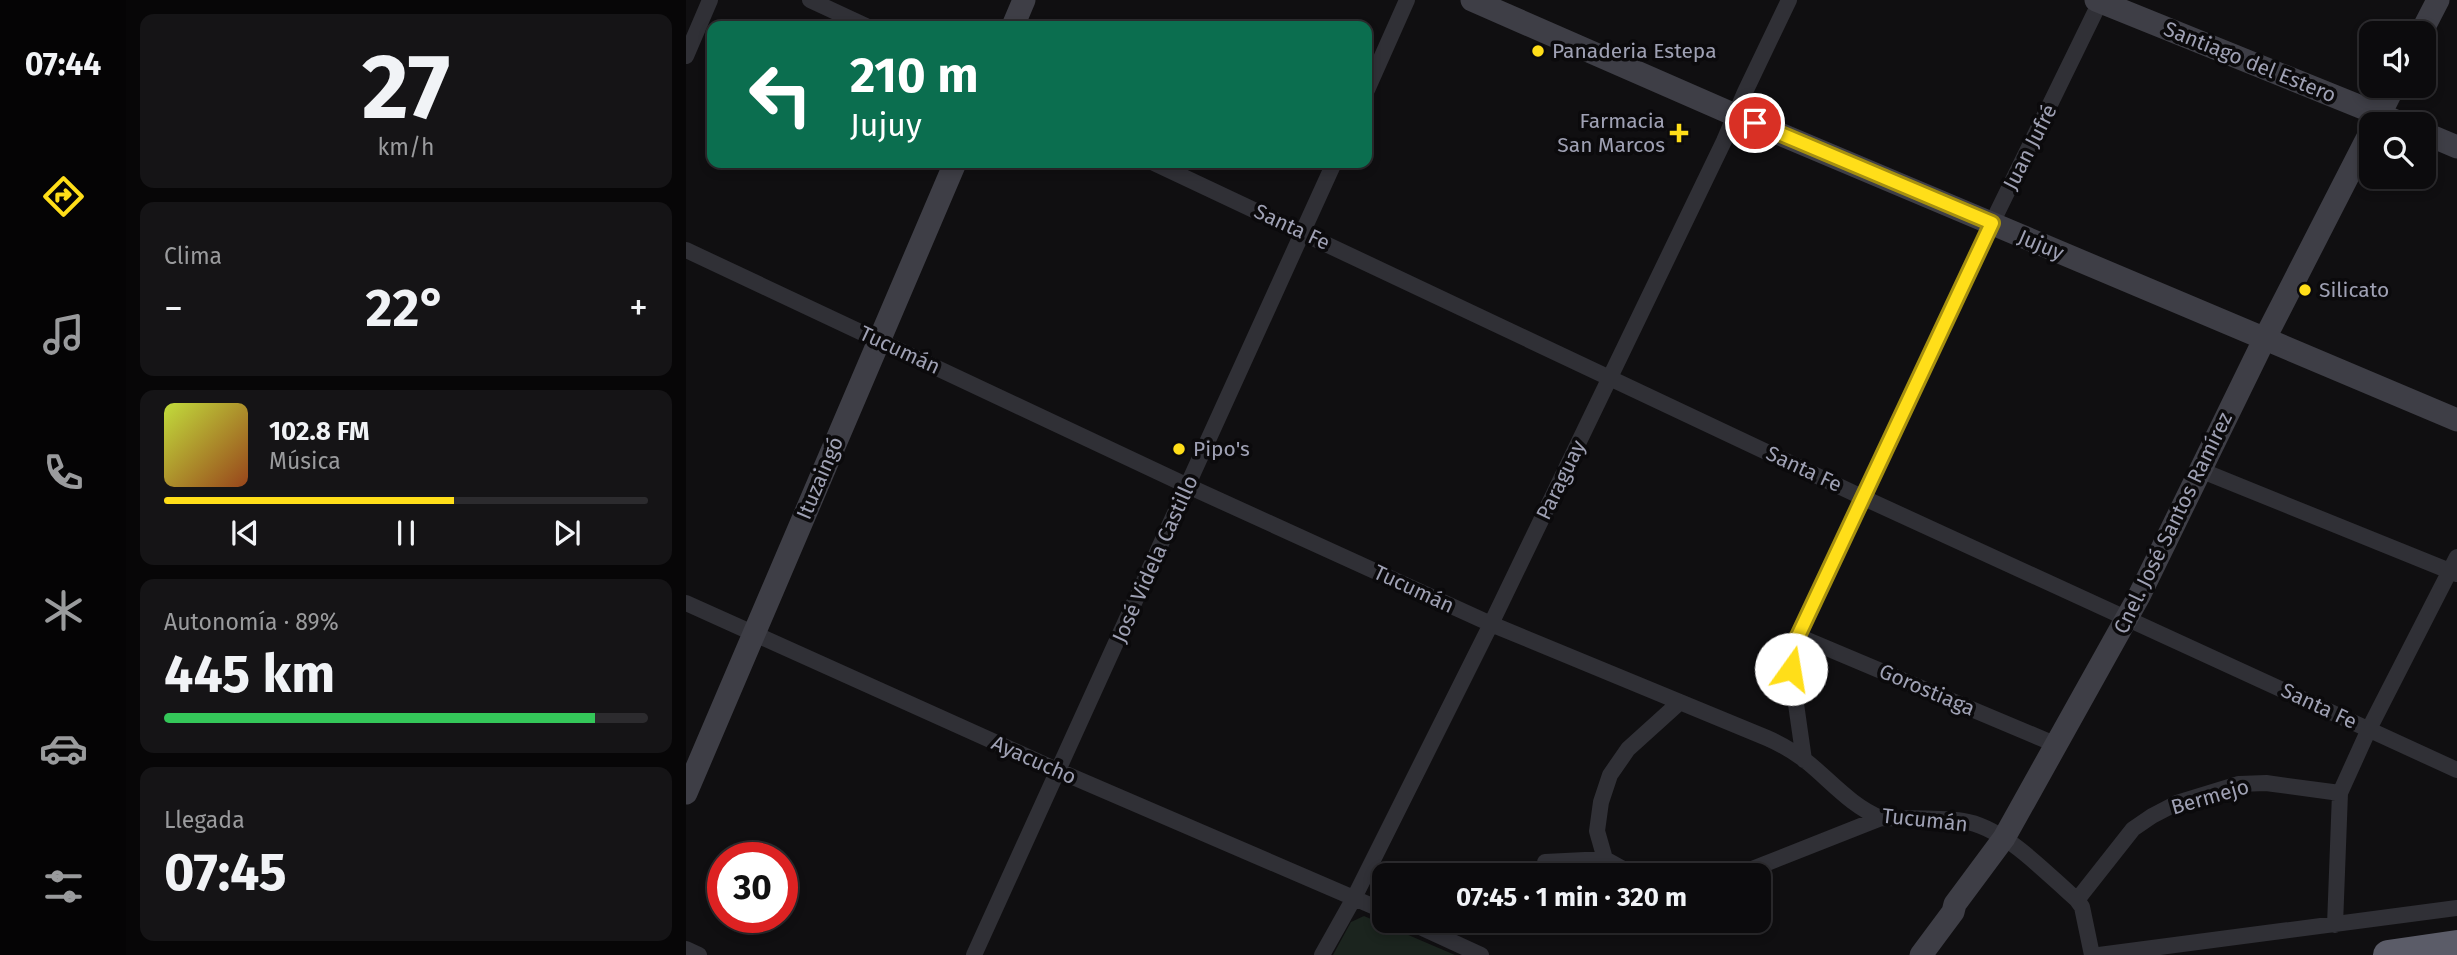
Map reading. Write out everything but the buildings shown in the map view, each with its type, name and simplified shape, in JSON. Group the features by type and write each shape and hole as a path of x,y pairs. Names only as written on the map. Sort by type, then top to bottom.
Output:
{"highway":[{"path":"2388,955 2457,945"}],"street":[{"path":"686,56 710,0"},
{"path":"810,0 855,21"},
{"path":"1015,21 1024,0"},
{"path":"1372,79 1407,0"},
{"name":"Jujuy","path":"1472,0 1735,115 2457,420"},
{"name":"Paraguay","path":"1322,955 1354,898 1491,624 1611,378 1789,0"},
{"path":"2427,21 2438,0"},
{"name":"Santiago del Estero","path":"2099,1 2359,116"},
{"name":"Juan Jufré","path":"1804,760 1791,654 2099,1"},
{"path":"2436,138 2457,147"},
{"name":"Cnel. José Santos Ramírez","path":"1921,955 2004,838 2127,618 2359,154"},
{"name":"Ituzaingó","path":"686,793 953,168"},
{"name":"Santa Fe","path":"1165,168 1864,498 2457,770"},
{"name":"José Videla Castillo","path":"974,955 1332,168"},
{"name":"Tucumán","path":"686,250 1188,486 1491,624 1767,738 1804,760 1859,807 1881,818 1964,821 1986,828 2004,838 2077,900"},
{"path":"2200,470 2454,568 2369,729 2340,793 2335,925"},
{"name":"Ayacucho","path":"686,603 1059,771 1372,906"},
{"name":"Gorostiaga","path":"1798,636 2057,745"},
{"path":"1605,859 1597,831 1601,802 1610,775 1628,750 1680,702"},
{"name":"Bermejo","path":"2077,900 2133,829 2177,803 2239,785 2266,783 2340,793"},
{"path":"1767,863 1881,818"},
{"path":"1545,862 1605,859 1612,863"},
{"path":"2077,900 2082,907 2092,955"},
{"name":"Cnel. José Santos Ramírez","path":"1908,955 1946,908 1955,904"},
{"path":"2099,955 2457,908"},
{"path":"1433,933 1481,955"},
{"path":"686,949 699,955"}],"shaded area":[{"path":"1364,916 1372,919 1372,933 1404,933 1455,955 1333,955 1351,922"}],"place":[{"name":"Panaderia Estepa","path":"1538,51"},
{"name":"Farmacia San Marcos","path":"1679,133"},
{"name":"Silicato","path":"2305,290"},
{"name":"Pipo's","path":"1179,449"}],"route":[{"path":"1755,123 1992,223 1798,636 1791,654 1791,669"}]}
